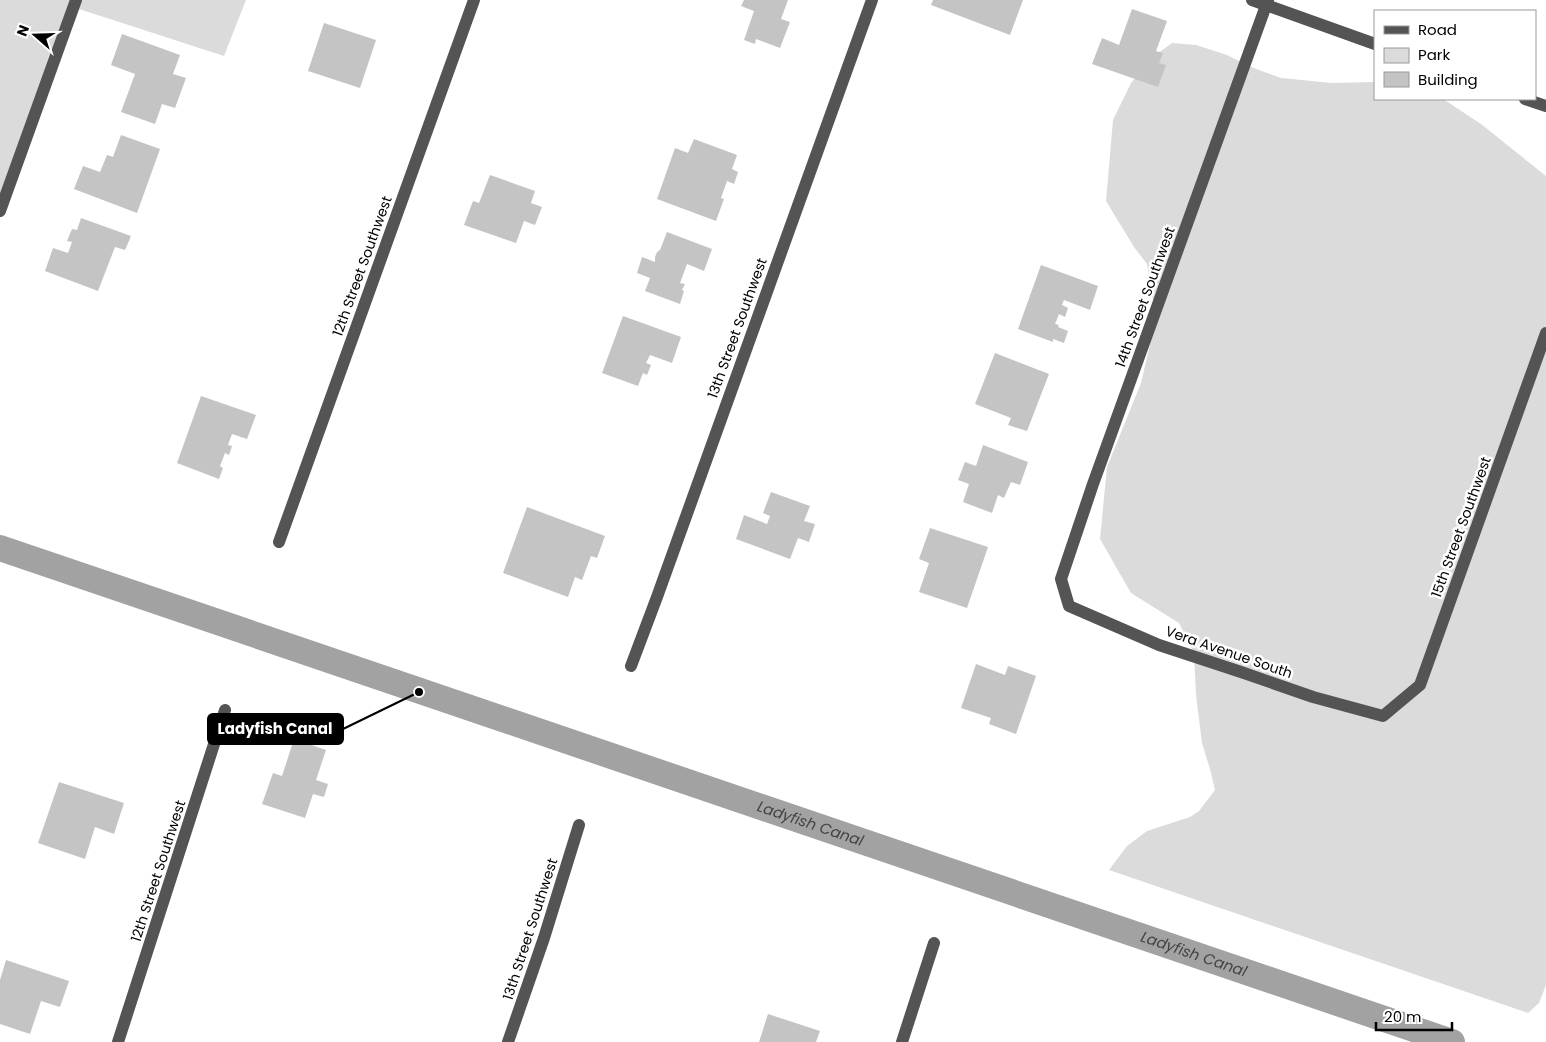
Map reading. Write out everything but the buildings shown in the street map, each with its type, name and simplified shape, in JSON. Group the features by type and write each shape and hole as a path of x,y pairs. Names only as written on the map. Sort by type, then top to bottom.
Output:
{"street":[{"path":"0,211 76,0"},
{"name":"12th Street Southwest","path":"279,542 474,0"},
{"name":"13th Street Southwest","path":"631,666 872,0"},
{"path":"1252,0 1267,3 1374,44"},
{"name":"14th Street Southwest","path":"1069,606 1061,579 1093,484 1267,3"},
{"path":"1528,100 1546,106"},
{"name":"15th Street Southwest","path":"1382,716 1420,685 1546,333"},
{"name":"Vera Avenue South","path":"1069,606 1159,645 1313,697 1382,716"},
{"name":"12th Street Southwest","path":"118,1042 225,710"},
{"name":"13th Street Southwest","path":"508,1042 544,938 579,825"},
{"path":"902,1042 934,943"}],"green space":[{"path":"0,0 246,0 224,56 79,9 0,218"},
{"path":"1172,43 1196,45 1227,55 1251,67 1281,78 1332,83 1374,82 1374,100 1445,100 1481,124 1546,176 1546,985 1539,1003 1528,1013 1109,870 1127,846 1147,831 1190,817 1199,811 1215,790 1202,743 1196,695 1194,653 1179,623 1131,593 1100,539 1107,467 1141,383 1156,319 1147,264 1134,247 1106,201 1113,120 1131,83 1150,59"}],"waterway":[{"name":"Ladyfish Canal","path":"0,548 1452,1042"}],"place":[{"name":"Ladyfish Canal","path":"419,692"}]}
